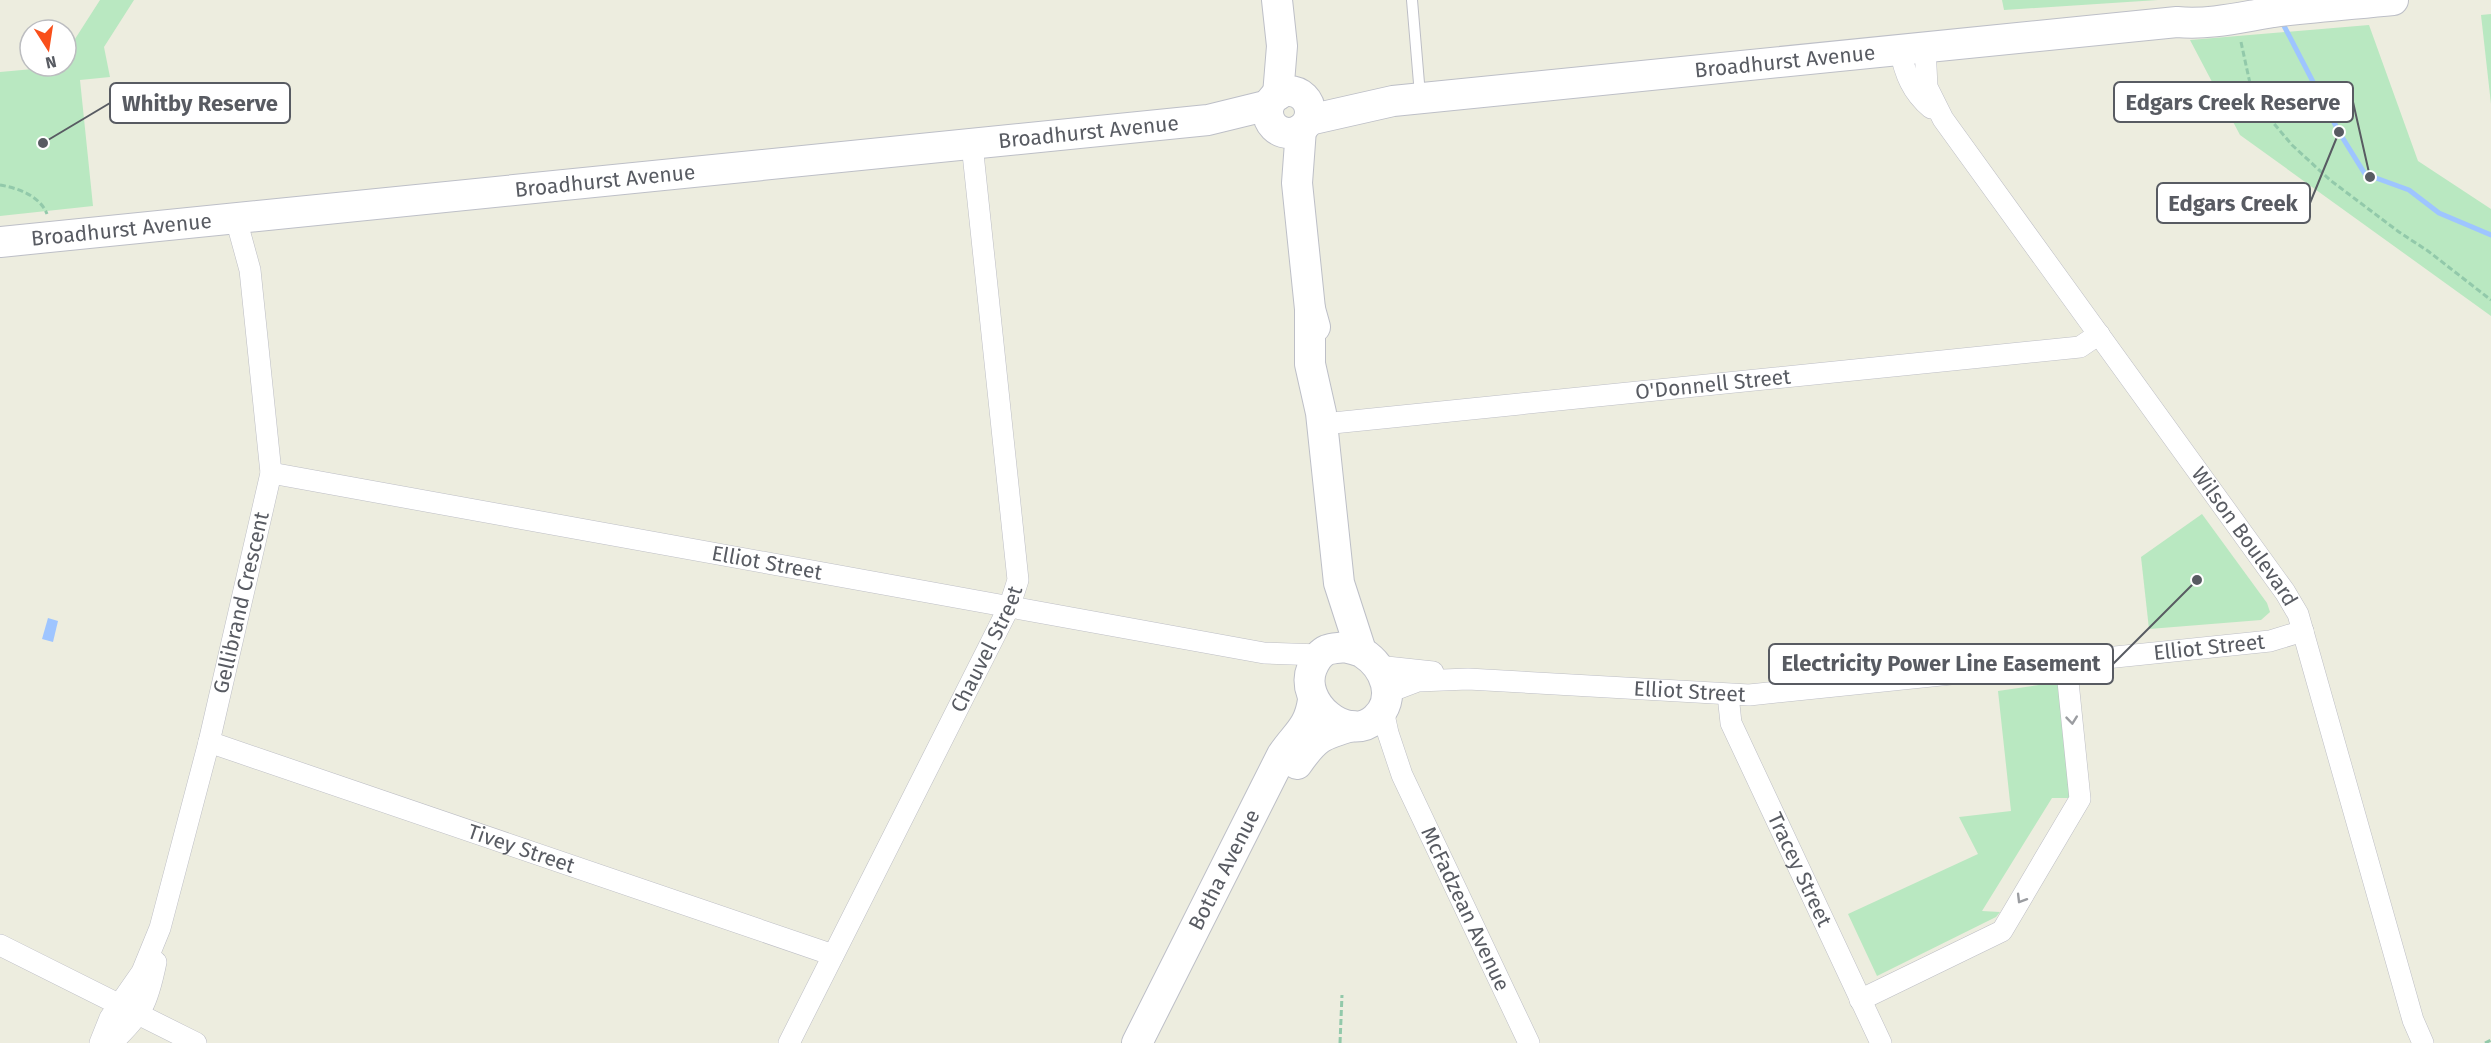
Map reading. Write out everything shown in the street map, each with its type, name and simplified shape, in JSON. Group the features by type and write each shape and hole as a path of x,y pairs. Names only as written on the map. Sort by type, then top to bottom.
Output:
{"street":[{"name":"McFadzean Avenue","path":"1277,0 1311,309 1310,364 1322,419 1339,583 1377,680 1388,733 1402,775 1529,1043"},
{"name":"Broadhurst Avenue","path":"0,242 1912,48 2177,22 2195,24 2310,7 2393,0"},
{"name":"Wilson Boulevard","path":"1912,48 1908,81 1922,100 1943,119 2285,592 2298,614 2413,1020 2423,1043"},
{"name":"Chauvel Street","path":"789,1043 1010,605 1018,580 972,144"},
{"name":"Gellibrand Crescent","path":"112,1043 139,1015 148,999 160,928 209,742 271,473 246,218"},
{"name":"O'Donnell Street","path":"1322,419 2080,347 2099,334"},
{"name":"Elliot Street","path":"271,473 1010,605 1264,653 1317,671"},
{"name":"McFadzean Avenue","path":"1317,671 1339,583"},
{"name":"Elliot Street","path":"1377,680 1468,679 1749,695 2270,641 2303,632"},
{"path":"1345,647 1377,680 1367,724 1354,727 1325,714 1317,671 1345,647"},
{"path":"1860,1000 2002,931 2080,799 2066,662"},
{"name":"Botha Avenue","path":"1155,1043 1282,755 1310,717 1317,671"},
{"name":"Elliot Street","path":"1377,680 1430,671 1468,679"},
{"name":"Tracey Street","path":"1728,695 1731,723 1881,1043"},
{"name":"McFadzean Avenue","path":"1354,727 1377,743 1402,775"},
{"name":"Botha Avenue","path":"1137,1043 1230,874 1306,751 1323,734 1354,727"},
{"name":"Tivey Street","path":"209,742 832,955"},
{"name":"Gellibrand Crescent","path":"100,1043 110,1018 132,990 142,972 160,928"},
{"path":"0,945 196,1043"},
{"name":"Wilson Boulevard","path":"2413,1020 2414,1043"}],"lane":[{"path":"1407,100 1412,0"}],"path":[{"path":"2247,16 2239,34 2251,88 2270,119 2292,145 2330,180 2491,300"},
{"path":"0,185 32,197 40,202 47,214"},
{"path":"1340,1043 1342,995"},
{"path":"2485,1043 2491,1040"}],"green space":[{"path":"100,0 134,0 104,47 110,77 80,80 93,206 0,216 0,72 18,70 18,78 78,78 78,34"},
{"path":"2002,0 2158,0 2004,10"},
{"path":"2491,14 2491,104 2481,15"},
{"path":"2369,25 2418,161 2491,209 2491,316 2240,135 2190,40"},
{"path":"2202,514 2267,603 2270,612 2261,620 2149,629 2141,557"},
{"path":"2060,682 2073,798 2052,798 1982,911 2000,912 1996,917 1877,976 1848,914 1978,854 1959,817 2011,811 1998,691"}],"water":[{"path":"48,618 58,621 53,642 42,639"}],"waterway":[{"path":"2281,20 2339,132 2365,174 2409,190 2439,213 2491,235"}],"place":[{"name":"Edgars Creek","path":"2339,132"},
{"name":"Whitby Reserve","path":"43,143"},
{"name":"Edgars Creek Reserve","path":"2370,177"},
{"name":"Electricity Power Line Easement","path":"2197,580"}]}
